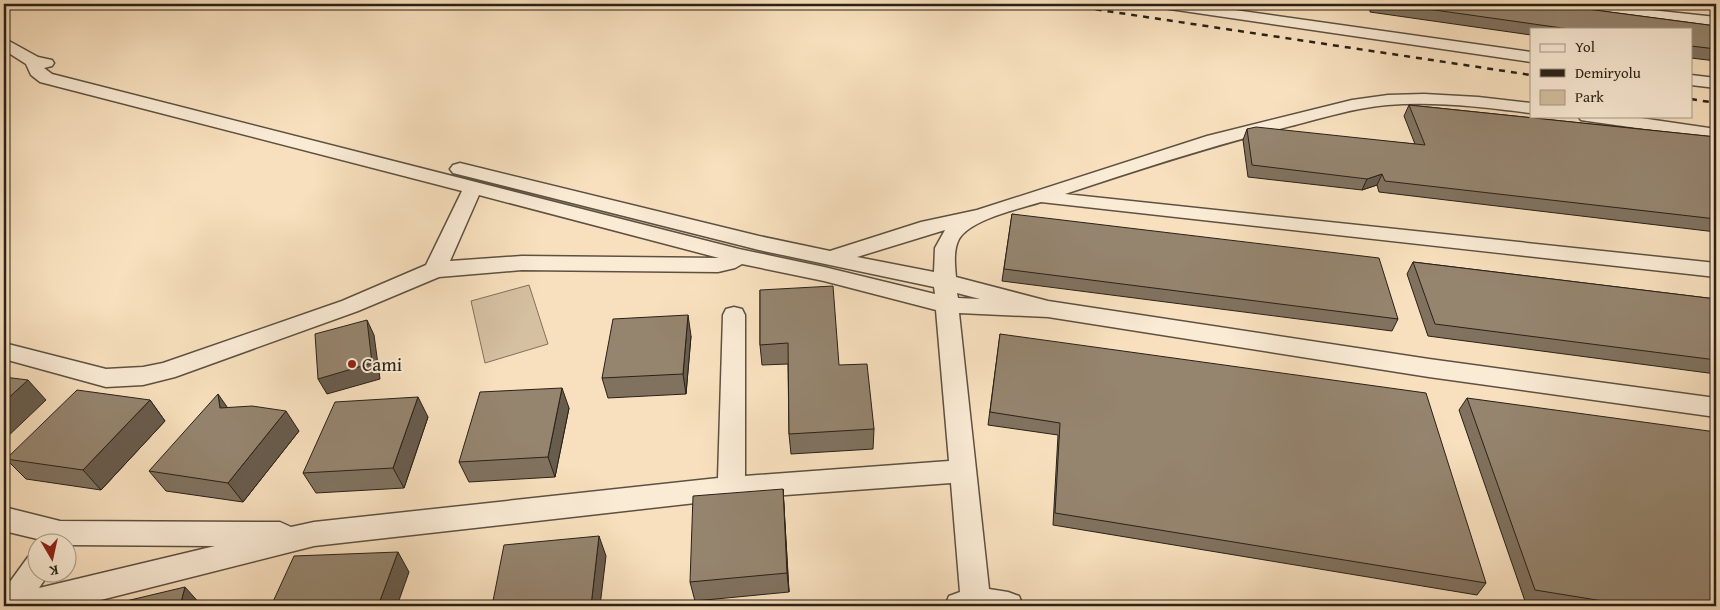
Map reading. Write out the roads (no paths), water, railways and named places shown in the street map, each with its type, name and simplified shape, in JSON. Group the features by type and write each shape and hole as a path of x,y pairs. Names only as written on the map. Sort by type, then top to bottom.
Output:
{"street":[{"path":"1163,4 1530,57"},
{"path":"1558,4 1716,22"},
{"path":"1663,4 1684,18"},
{"path":"5,46 32,61 54,64 404,155 759,243 945,282 1048,309 1429,368 1716,408"},
{"path":"32,61 37,71 46,78 739,256 824,274 948,305 1048,309"},
{"path":"1692,80 1716,83"},
{"path":"831,258 928,227 982,215 1236,133 1369,102 1431,98 1530,108"},
{"path":"1602,118 1716,134"},
{"path":"435,270 473,188"},
{"path":"1038,197 1716,270"},
{"path":"982,215 961,226 948,239 944,254 945,282 964,471 971,604 1008,606"},
{"path":"4,351 106,378 143,376 166,371 350,306 435,270 522,263 718,265 727,263 739,256"},
{"path":"731,488 734,315"},
{"path":"78,538 314,534 731,488 964,471"},
{"path":"4,519 40,532"},
{"path":"24,606 314,534"},
{"path":"10,606 28,580"}],"railway":[{"path":"1060,4 1530,75"},
{"path":"1692,99 1716,103"}],"place":[{"name":"Cami","path":"352,364"}]}
